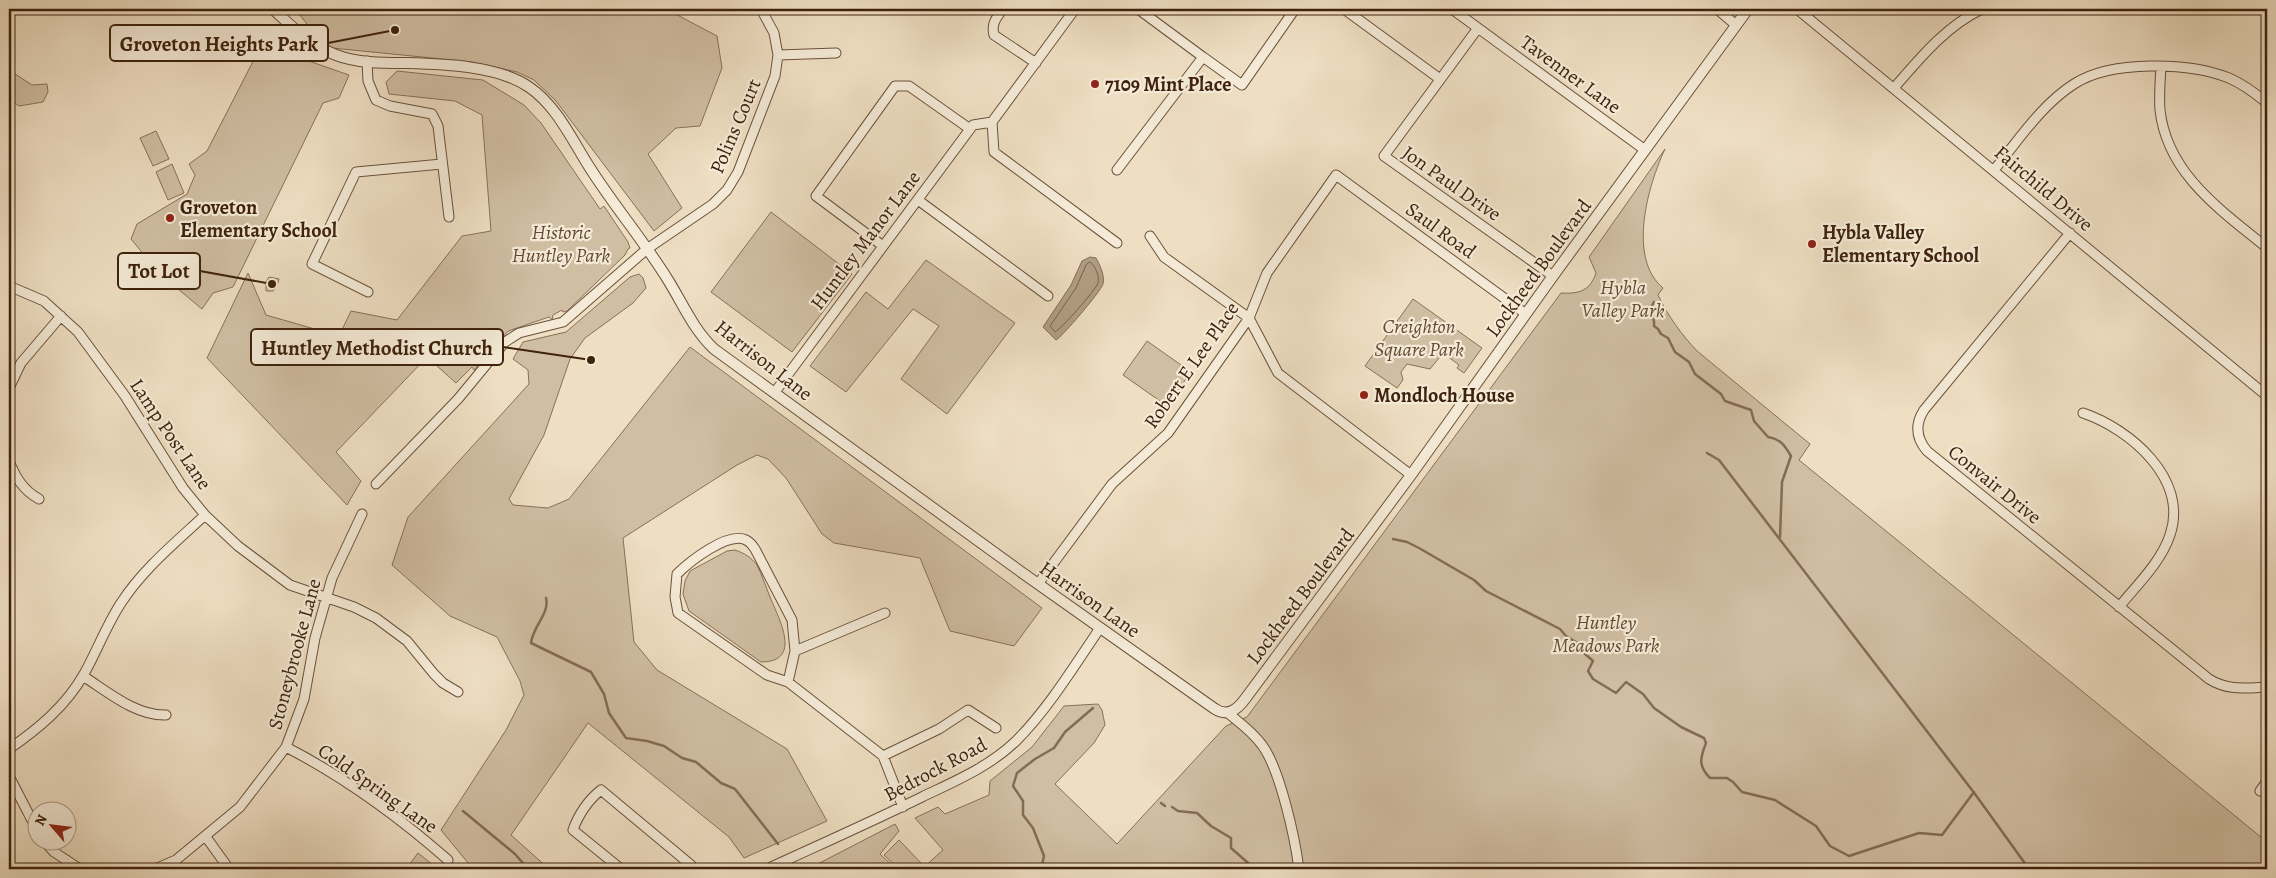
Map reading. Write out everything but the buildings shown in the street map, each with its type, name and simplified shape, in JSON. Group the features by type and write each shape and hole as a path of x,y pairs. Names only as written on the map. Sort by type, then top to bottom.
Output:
{"street":[{"name":"Harrison Lane","path":"272,9 322,50 338,56 367,61 434,64 480,70 507,77 527,86 542,98 557,115 594,174 669,281 682,308 705,340 1038,584 1215,709 1228,713"},
{"name":"Polins Court","path":"376,484 458,399 505,342 519,333 563,322 647,249 713,204 727,190 738,172 775,76 778,56 774,33 761,9"},
{"path":"1003,9 994,21 992,29 994,35 1036,63"},
{"path":"1075,9 992,122 994,152 1117,243"},
{"path":"1138,9 1242,85 1296,9"},
{"path":"1344,9 1440,79"},
{"name":"Tavenner Lane","path":"1452,9 1645,150"},
{"path":"1717,9 1736,25"},
{"name":"Lockheed Boulevard","path":"1228,713 1236,710 1246,700 1412,475 1553,276 1748,9"},
{"name":"Fairchild Drive","path":"1798,9 2267,396"},
{"path":"1894,88 1934,43 1959,23 1982,9"},
{"name":"Jon Paul Drive","path":"1478,28 1384,156 1553,276"},
{"path":"778,56 836,53"},
{"path":"1117,170 1203,57"},
{"path":"367,61 368,82 376,100 390,106 432,114 438,126 449,217"},
{"path":"2160,67 2161,113 2169,143 2179,164 2203,194 2267,248"},
{"path":"1994,170 2047,106 2074,84 2092,74 2112,69 2160,67 2192,69 2217,74 2239,83 2267,103"},
{"path":"883,246 816,196 894,86 909,86 970,129 973,125 992,122"},
{"name":"Huntley Manor Lane","path":"774,392 970,129"},
{"path":"368,292 312,264 356,172 442,164"},
{"name":"Saul Road","path":"1336,175 1526,314"},
{"name":"Robert E Lee Place","path":"1038,584 1112,484 1168,433 1248,318 1267,273 1336,175"},
{"path":"918,200 1048,296"},
{"name":"Convair Drive","path":"2070,233 1924,410 1918,421 1918,436 1927,451 2216,684 2235,689 2267,687"},
{"path":"1150,236 1164,257 1248,318 1278,373 1412,475"},
{"name":"Lamp Post Lane","path":"9,286 44,302 78,332 124,396 166,465 205,515 238,546 275,576 300,591 366,612 397,632 416,650 443,684 458,692"},
{"path":"9,388 27,355 61,316"},
{"path":"2082,413 2103,420 2142,451 2157,465 2165,477 2171,494 2174,518 2166,546 2119,607"},
{"path":"9,461 20,484 28,492 40,499"},
{"name":"Stoneybrooke Lane","path":"155,869 176,860 206,837 250,796 286,748 304,699 315,638 326,598 341,557 362,514"},
{"path":"9,748 43,723 61,706 83,676 112,618 129,591 152,564 205,515"},
{"path":"788,682 795,651 792,620 755,549 747,540 737,538 727,540 691,562 677,574 675,597 678,613 767,675 788,682 883,756 903,807"},
{"path":"795,651 886,613"},
{"name":"Bedrock Road","path":"767,869 903,807 980,769 1016,741 1033,722 1100,628"},
{"path":"83,676 142,712 166,715"},
{"path":"883,756 939,729 968,710 996,728"},
{"path":"1228,713 1256,738 1271,760 1295,846 1299,869"},
{"name":"Cold Spring Lane","path":"286,748 348,784 448,860"},
{"path":"9,776 28,813"},
{"path":"2260,791 2267,781"},
{"path":"621,869 573,830 593,796 601,790 691,865 688,869"},
{"path":"206,837 230,869"},
{"path":"52,850 80,869"}],"green space":[{"path":"295,9 666,9 717,36 722,68 700,126 676,128 648,154 682,208 654,231 556,101 534,80 517,72 472,62 332,48 319,39"},
{"path":"275,31 306,60 349,75 339,98 323,103 233,287 213,293 202,309 159,273 131,239 137,224 187,194 195,175 189,164 207,151 264,40"},
{"path":"9,70 32,85 47,84 48,92 43,102 19,106 9,99"},
{"name":"Historic Huntley Park","path":"397,71 483,80 524,105 541,123 600,209 604,206 630,248 567,311 563,312 562,310 553,315 552,320 549,317 508,331 474,370 472,367 456,383 427,357 336,452 361,481 347,505 207,358 248,273 266,315 339,336 351,311 397,320 462,236 491,231 482,115 455,101 389,94 386,82"},
{"path":"156,131 169,159 153,166 140,138"},
{"name":"Huntley Meadows Park","path":"1665,149 1647,201 1643,240 1646,259 1652,275 1663,288 1658,295 1686,338 1697,351 1810,444 1799,460 2267,842 2267,869 922,869 943,850 915,818 938,807 945,814 989,795 990,781 1032,747 1064,706 1098,704 1102,710 1105,725 1094,743 1055,784 1117,844 1226,726 1247,717 1561,293 1578,292 1591,284 1596,273 1589,257"},
{"path":"172,164 184,193 168,200 156,172"},
{"path":"771,212 852,274 792,352 711,292"},
{"path":"926,260 1015,323 947,414 901,379 939,326 913,309 846,392 810,366 866,292 888,309"},
{"path":"639,274 643,278 646,288 633,303 585,338 570,359 544,435 509,499 513,505 548,508 569,499 690,347 1042,608 1014,646 950,631 920,558 834,543 822,534 786,478 768,459 757,455 737,465 623,538 634,642 657,670 787,749 827,821 744,858 729,837 588,723 511,835 549,869 473,869 441,830 506,730 524,695 520,681 497,637 450,616 392,565 408,517 529,384 528,370 513,359 523,342 566,332 630,277"},
{"path":"269,277 279,279 273,291 266,291 266,282"},
{"name":"Creighton Square Park","path":"1413,299 1482,348 1464,373 1457,368 1459,365 1443,353 1430,369 1407,364 1401,372 1403,380 1397,388 1365,366"},
{"path":"1147,341 1191,372 1167,406 1123,375"},
{"path":"735,550 747,556 757,565 782,627 785,647 781,655 774,660 761,662 689,611 683,594 685,581 690,571 727,551"},
{"path":"895,824 899,831 880,854 896,869 808,869"},
{"path":"899,840 922,864 917,869 899,869 884,855"},
{"path":"418,853 438,869 406,869"}],"water":[{"path":"1090,257 1096,258 1099,264 1103,274 1103,284 1066,331 1056,340 1043,327 1071,285 1082,261"}],"waterway":[{"path":"1654,302 1649,311 1654,321 1654,326 1661,334 1668,338 1675,352 1689,362 1695,374 1721,394 1725,401 1751,410 1754,421 1768,437 1776,439 1782,444 1791,456 1782,482 1780,537"},
{"path":"1707,453 1719,460 1975,794 2029,869"},
{"path":"1393,539 1407,542 1419,548 1474,580 1486,591 1560,629 1566,636 1584,647 1585,654 1593,661 1588,671 1593,679 1616,693 1626,682 1643,694 1654,708 1681,727 1704,738 1706,743 1701,762 1703,770 1710,778 1727,778 1742,792 1775,800 1816,826 1830,846 1849,856 1919,833 1942,835 1974,792"},
{"path":"546,598 546,609 532,637 531,643 591,672 604,694 609,713 626,738 664,746 682,758 696,762 721,783 735,789 778,844"},
{"path":"1041,869 1044,856 1033,828 1023,815 1023,801 1013,786 1017,773 1035,759 1054,748 1065,732 1093,708"},
{"path":"1161,803 1165,806"},
{"path":"1172,807 1178,811 1197,813 1211,826 1231,838 1231,848 1255,869"},
{"path":"463,811 515,854 528,869"}],"place":[{"name":"Groveton Heights Park","path":"395,30"},
{"name":"7109 Mint Place","path":"1095,84"},
{"name":"Groveton Elementary School","path":"170,218"},
{"name":"Hybla Valley Elementary School","path":"1812,244"},
{"name":"Tot Lot","path":"272,284"},
{"name":"Huntley Methodist Church","path":"591,360"},
{"name":"Mondloch House","path":"1364,395"}],"park label":[{"name":"Hybla Valley Park","path":"1623,298"}]}
